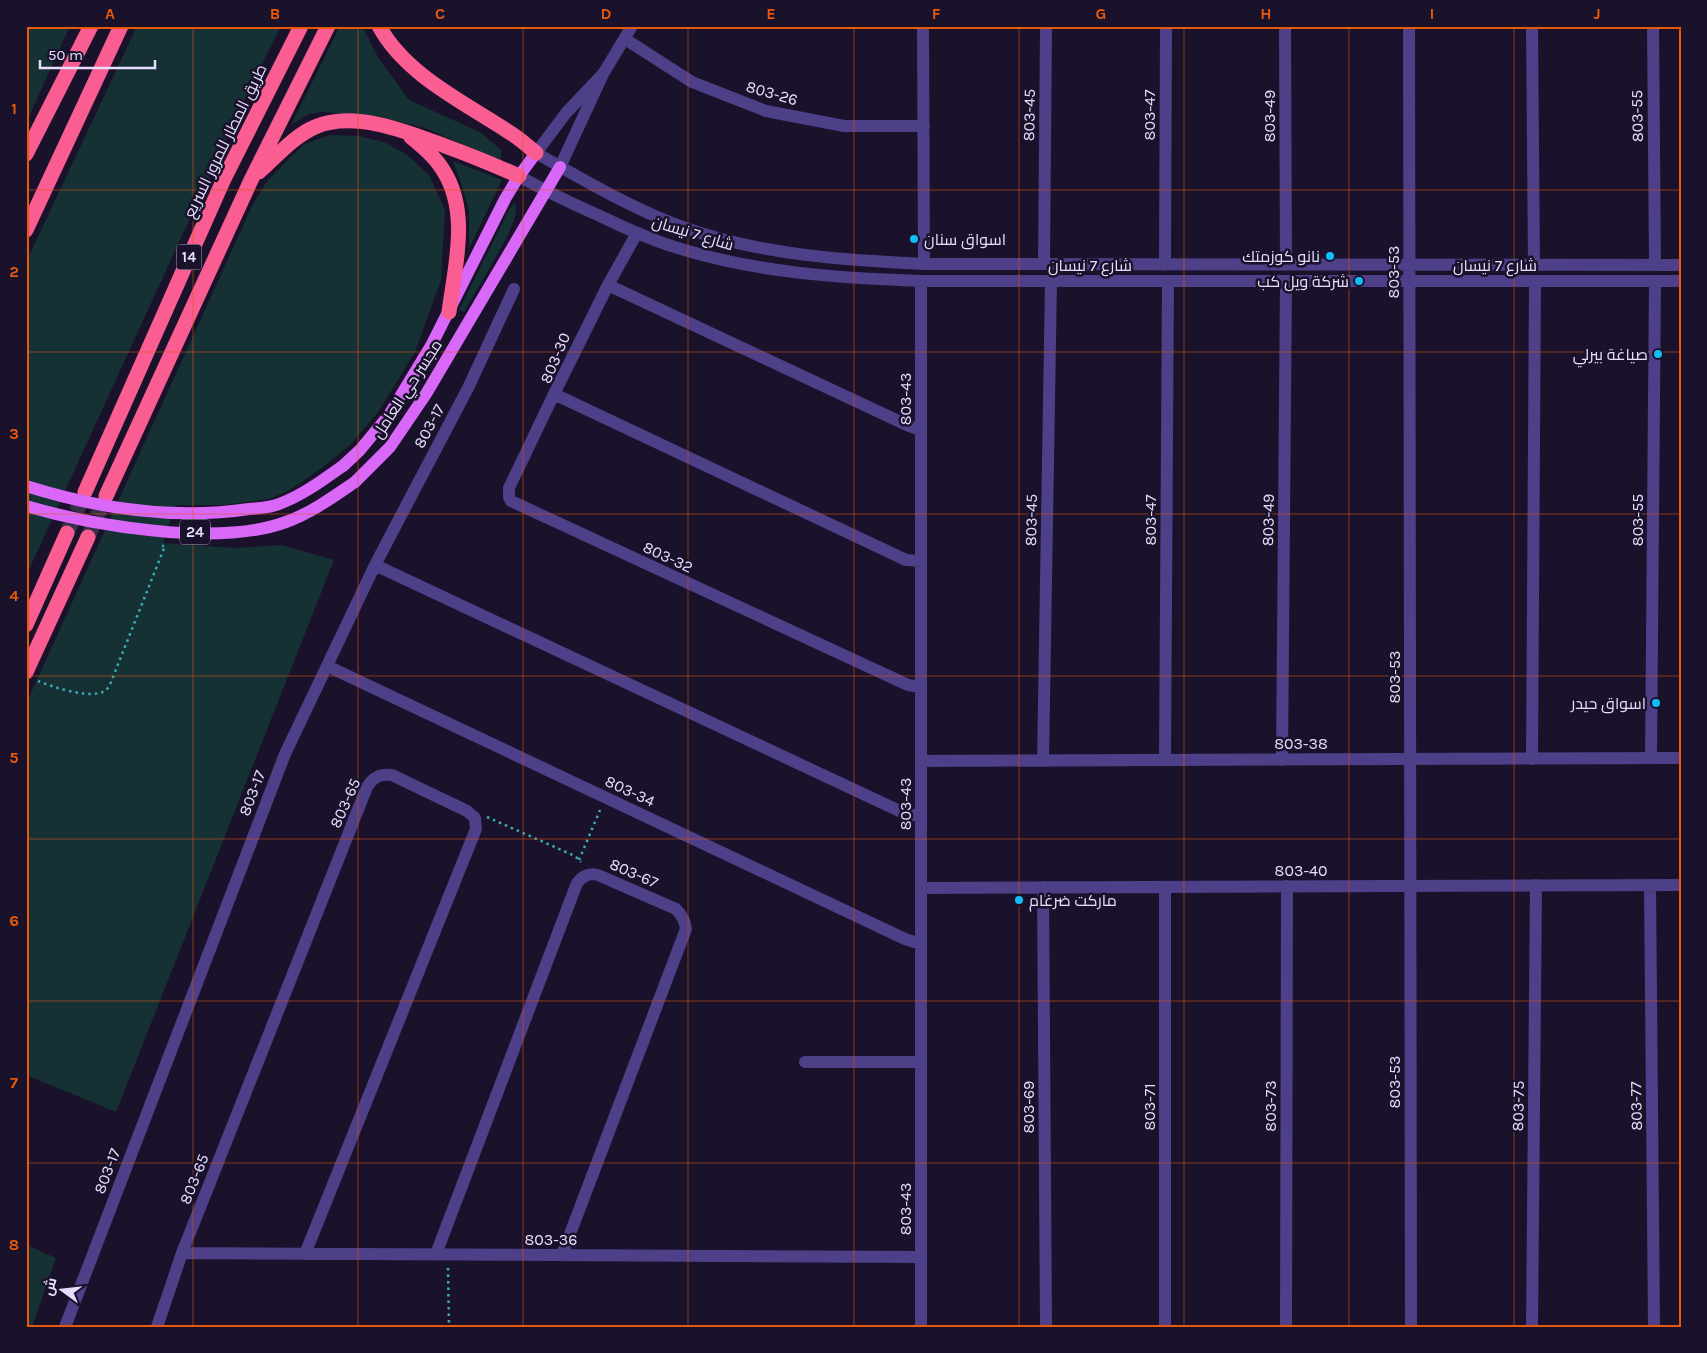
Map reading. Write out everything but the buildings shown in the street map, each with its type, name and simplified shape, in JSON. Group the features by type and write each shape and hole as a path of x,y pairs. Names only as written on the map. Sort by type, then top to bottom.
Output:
{"highway":[{"path":"26,154 91,26"},
{"path":"26,230 121,26"},
{"name":"طريق المطار للمرور السريع","path":"85,492 223,180 301,26"},
{"path":"106,496 252,178 328,26"},
{"path":"379,26 385,38 403,59 422,75 513,134 536,153"},
{"path":"252,178 300,136 315,127 344,120 405,131 519,176"},
{"path":"405,131 431,155 443,170 455,194 459,223 449,312"},
{"path":"26,625 66,533"},
{"path":"30,676 88,537"}],"main road":[{"name":"مجسر حي العامل","path":"26,486 52,494 120,507 169,512 225,513 277,505 312,488 344,465 360,450 389,415 449,312 505,199 536,153"},
{"name":"مجسر حي العامل","path":"26,506 112,525 163,531 217,533 251,530 285,522 321,506 355,482 390,447 426,394 560,167"}],"street":[{"path":"560,167 603,74 632,26"},
{"path":"923,26 924,264"},
{"name":"803-45","path":"1044,264 1046,26"},
{"name":"803-47","path":"1165,265 1166,26"},
{"name":"803-49","path":"1285,26 1286,265"},
{"name":"803-53","path":"1408,26 1411,1327"},
{"path":"1532,26 1534,266"},
{"name":"803-55","path":"1653,26 1655,265"},
{"name":"803-26","path":"625,39 692,82 766,111 844,126 924,126"},
{"path":"536,153 582,94 603,74"},
{"name":"شارع 7 نيسان","path":"536,153 606,193 684,228 747,246 811,257 924,264 1681,265"},
{"name":"شارع 7 نيسان","path":"519,176 546,191 637,233 680,249 712,258 776,270 842,278 921,281 1681,281"},
{"name":"803-30","path":"637,233 608,285 554,394 906,560 921,561"},
{"name":"803-43","path":"921,281 921,1327"},
{"name":"803-45","path":"1043,761 1051,281"},
{"name":"803-47","path":"1165,760 1168,281"},
{"name":"803-49","path":"1282,760 1286,281"},
{"name":"803-55","path":"1651,758 1655,281"},
{"path":"1532,759 1535,282"},
{"path":"608,285 921,430"},
{"name":"803-17","path":"65,1327 284,754 375,565 468,388 514,289"},
{"name":"803-32","path":"554,394 509,488 511,501 908,685 921,687"},
{"path":"375,565 906,814 921,816"},
{"name":"803-34","path":"327,666 905,939 921,944"},
{"name":"803-38","path":"921,761 1681,758"},
{"name":"803-65","path":"157,1327 182,1253 370,782 380,775 392,775 467,811 475,818"},
{"path":"306,1254 476,829 475,818"},
{"name":"803-67","path":"442,1254 577,883 586,875 592,874 676,909 682,914 686,929 562,1255"},
{"name":"803-75","path":"1532,1327 1536,885"},
{"name":"803-77","path":"1650,885 1654,1327"},
{"name":"803-40","path":"921,888 1681,885"},
{"name":"803-73","path":"1286,1327 1287,886"},
{"name":"803-69","path":"1043,887 1046,1327"},
{"name":"803-71","path":"1165,887 1165,1327"},
{"path":"805,1062 921,1062"},
{"name":"803-36","path":"182,1253 921,1257"}],"path":[{"path":"30,676 57,687 92,694 104,691 109,687 165,546 160,546"},
{"path":"579,860 606,798"},
{"path":"475,818 493,818 575,856 585,870 586,875"},
{"path":"442,1254 449,1327"}],"green space":[{"path":"26,26 70,26 26,123"},
{"path":"137,26 281,26 236,118 26,576 26,262"},
{"path":"340,26 362,26 378,57 409,100 480,132 501,150 501,159 492,157 425,128 381,117 323,112 309,114 291,125"},
{"path":"329,135 359,136 384,142 406,154 429,175 445,210 441,280 415,352 379,411 350,445 290,490 269,499 224,505 176,505 163,543 235,548 281,545 334,560 116,1112 26,1075 26,704 252,206 267,181 303,145"},
{"path":"453,161 502,180 469,249 469,211"},
{"path":"515,202 514,219 502,245 464,312 459,310 509,210"},
{"path":"26,1245 56,1258 32,1327 26,1327"}],"tunnel":[{"path":"67,533 85,492"},
{"path":"88,537 106,496"}],"place":[{"name":"اسواق سنان","path":"914,239"},
{"name":"نانو كوزمتك","path":"1330,256"},
{"name":"شركة ويل كب","path":"1359,281"},
{"name":"صياغة بيرلي","path":"1658,354"},
{"name":"اسواق حيدر","path":"1656,703"},
{"name":"ماركت ضرغام","path":"1019,900"}]}
